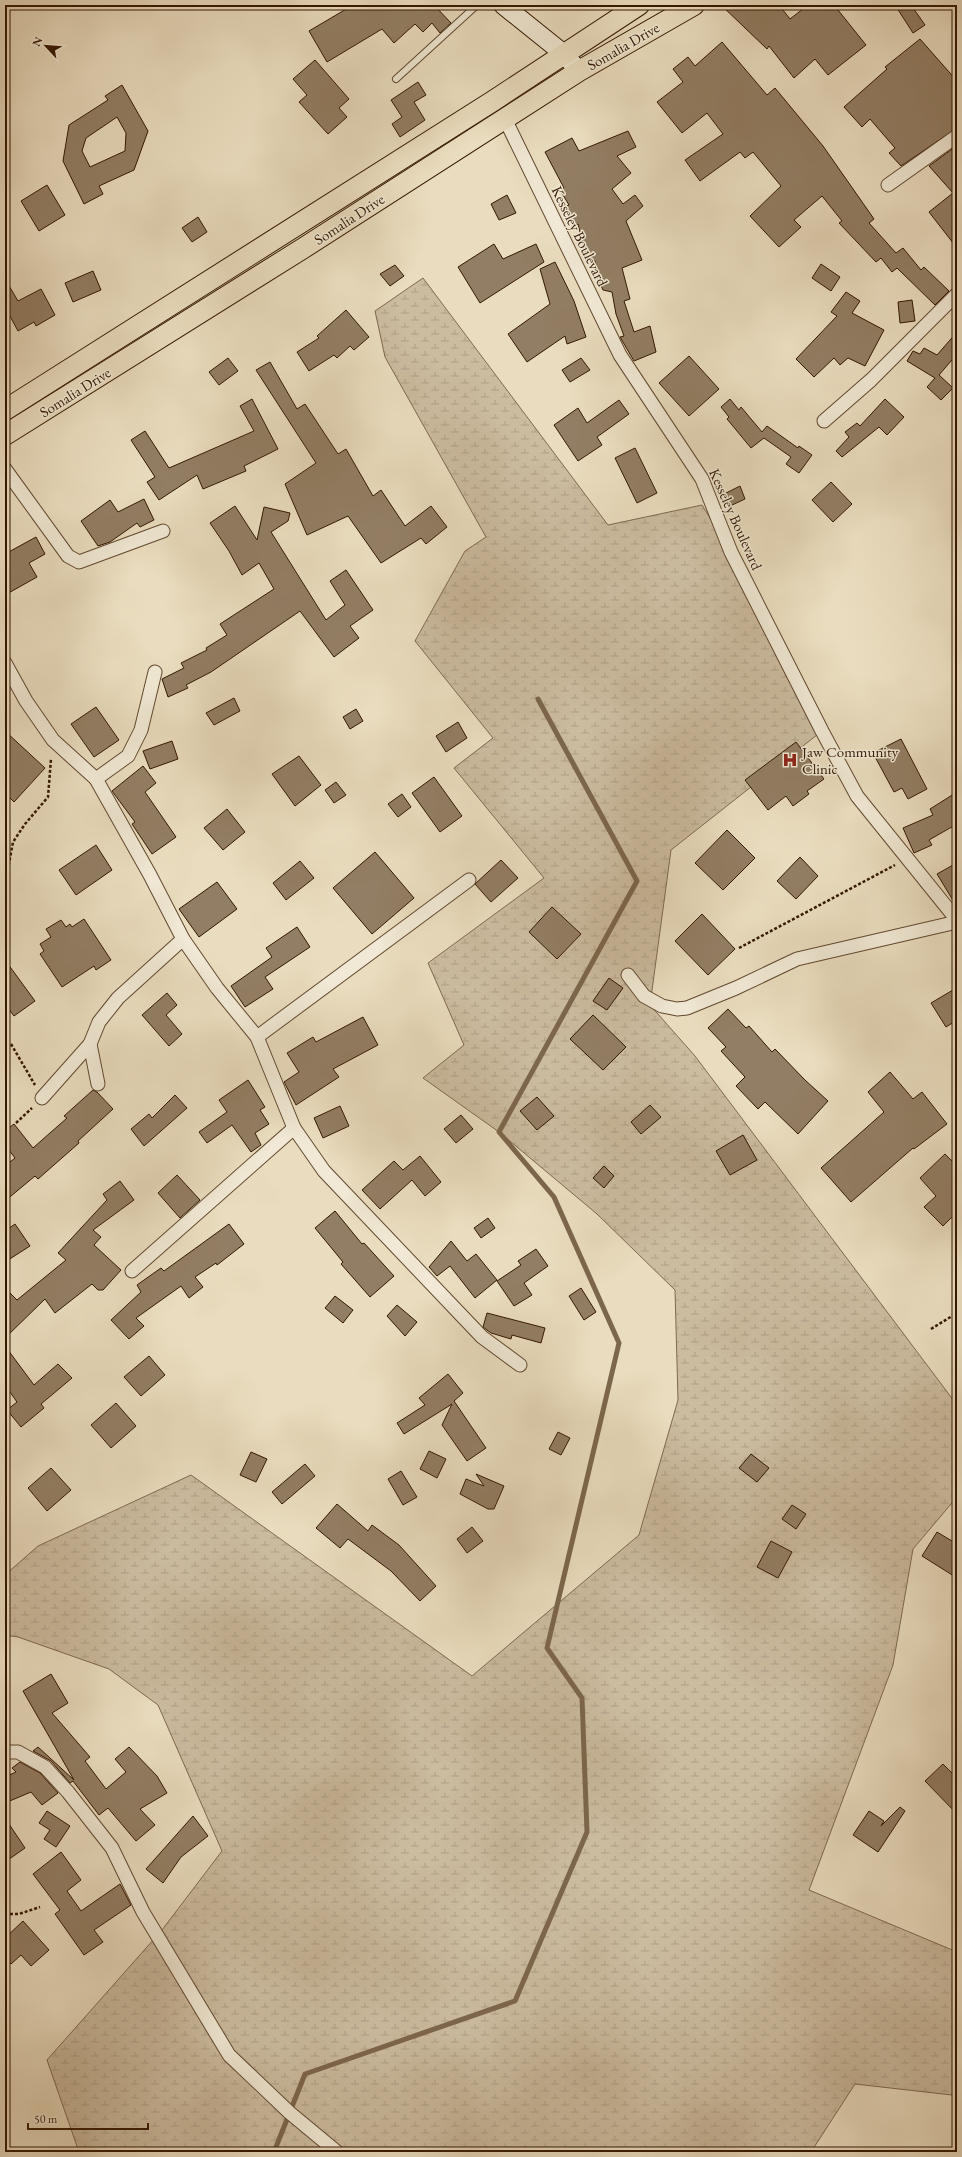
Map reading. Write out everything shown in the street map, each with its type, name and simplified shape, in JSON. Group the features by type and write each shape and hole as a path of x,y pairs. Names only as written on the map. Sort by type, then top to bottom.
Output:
{"main road":[{"path":"504,5 564,54 579,71"},
{"name":"Somalia Drive","path":"5,410 639,5"},
{"name":"Somalia Drive","path":"5,435 579,71 694,5"}],"street":[{"name":"Kesseley Boulevard","path":"505,119 620,355 702,479 731,552 825,737 857,796 957,921"},
{"path":"888,185 957,136"},
{"path":"824,421 871,380 957,294"},
{"path":"5,469 68,556 79,562 163,532"},
{"path":"5,663 26,700 53,740 96,779 150,875 183,939 217,988 257,1037 294,1128 324,1171 482,1337 520,1365"},
{"path":"96,779 128,756 141,730 155,672"},
{"path":"257,1037 469,880"},
{"path":"628,975 644,996 662,1006 677,1009 687,1008 736,988 797,959 957,921"},
{"path":"42,1098 90,1044 99,1022 118,998 183,939"},
{"path":"90,1044 98,1084"},
{"path":"132,1271 294,1128"},
{"path":"5,1752 18,1752 45,1767 68,1792 112,1848 143,1912 229,2055 290,2113 337,2152"}],"lane":[{"path":"396,79 477,5"}],"path":[{"path":"5,885 13,842 25,824 48,798 53,740"},
{"path":"738,948 908,858"},
{"path":"11,1044 42,1098 16,1123"},
{"path":"930,1329 957,1312"},
{"path":"5,1914 19,1914 40,1907"}],"green space":[{"path":"423,278 608,525 702,505 731,552 822,731 671,850 650,1005 695,1056 957,1405 957,1497 913,1549 893,1665 809,1890 957,1952 957,2097 952,2095 855,2084 811,2152 79,2152 47,2060 162,1930 222,1851 158,1705 109,1669 18,1637 5,1635 5,1575 38,1546 191,1475 472,1676 639,1535 678,1400 675,1290 597,1214 499,1132 423,1078 464,1045 428,963 544,878 454,768 493,738 415,641 465,551 486,537 385,357 375,311"}],"building":[{"path":"353,5 434,5 451,23 440,33 432,23 423,32 415,24 394,43 382,29 327,62 309,31"},
{"path":"721,5 779,5 790,19 808,5 834,5 866,45 828,75 815,59 794,78 769,46 767,49"},
{"path":"895,5 911,5 925,25 913,33"},
{"path":"920,39 957,81 957,128 901,166 889,153 895,148 870,119 862,127 844,107 887,69 885,67"},
{"path":"722,42 767,95 775,88 823,146 874,219 869,223 896,253 903,248 921,270 924,267 949,291 935,305 897,268 892,272 881,258 876,262 839,223 842,221 822,196 794,220 801,227 779,247 750,216 781,186 753,152 745,158 740,152 700,181 685,160 723,134 707,113 682,133 657,102 683,82 673,69 688,57 695,66"},
{"path":"315,60 349,99 339,108 347,117 328,134 299,102 307,95 293,79"},
{"path":"418,82 426,95 414,102 425,120 400,137 392,124 402,117 391,100"},
{"path":"122,85 148,131 134,170 99,186 103,194 84,204 63,161 69,125 108,100 105,96","holes":["117,117 126,133 125,151 90,167 82,151 86,138"]},
{"path":"628,131 636,147 617,156 631,173 612,189 623,204 635,195 643,206 626,221 642,260 622,268 630,299 624,301 634,332 650,326 656,352 634,361 620,337 624,336 616,314 612,292 603,290 598,280 595,261 587,260 578,224 571,226 562,208 569,205 560,190 564,188 545,152 572,138 579,151"},
{"path":"955,147 957,149 957,248 929,212 953,193 929,166"},
{"path":"47,185 65,215 39,231 21,201"},
{"path":"507,195 516,213 499,220 491,204"},
{"path":"198,217 207,232 192,242 182,228"},
{"path":"494,244 503,259 536,244 544,262 480,303 458,267"},
{"path":"555,262 574,301 586,337 567,344 565,336 527,362 508,334 550,304 540,269"},
{"path":"821,264 840,277 831,291 812,278"},
{"path":"395,265 404,276 390,286 380,274"},
{"path":"93,271 101,290 73,302 65,283"},
{"path":"5,279 18,301 41,289 55,315 36,326 34,322 18,331 5,307"},
{"path":"846,292 860,301 852,313 884,330 865,366 848,358 840,365 834,358 814,377 796,359 837,316 831,312"},
{"path":"912,300 915,321 900,323 898,302"},
{"path":"346,310 369,337 354,350 350,346 337,358 334,355 309,371 297,352 319,338 317,336"},
{"path":"957,332 957,354 939,375 953,388 941,400 927,387 935,378 907,361 913,351 920,354 924,348 937,355"},
{"path":"689,356 719,389 689,416 659,383"},
{"path":"228,358 238,371 219,385 209,372"},
{"path":"581,358 590,370 570,382 562,370"},
{"path":"270,362 297,409 305,404 338,454 346,449 373,496 381,490 405,526 431,506 447,527 426,544 421,538 381,563 348,516 307,535 285,484 316,463 256,370"},
{"path":"252,399 278,449 244,466 246,471 203,489 197,475 159,500 147,482 155,477 131,440 145,431 169,468 254,431 240,406"},
{"path":"730,399 739,410 741,407 762,432 767,426 798,448 799,446 812,455 799,473 786,464 791,457 764,438 751,448 727,419 729,417 721,407"},
{"path":"885,399 904,417 887,435 879,427 842,457 836,451 849,437 845,432 857,423 860,426"},
{"path":"619,400 629,414 597,437 602,445 578,461 554,425 578,408 587,423"},
{"path":"635,448 657,493 637,503 615,458"},
{"path":"831,482 852,504 833,522 812,500"},
{"path":"740,486 745,499 730,506 724,494"},
{"path":"144,499 154,520 140,527 137,523 110,542 98,546 81,521 110,500 118,512"},
{"path":"235,506 257,540 264,507 290,513 288,521 271,532 326,620 345,605 330,581 346,570 373,610 350,626 359,638 334,657 300,611 211,672 186,685 188,688 168,697 162,679 184,668 181,663 207,650 206,648 227,635 220,624 274,589 259,563 242,575 229,551 210,523"},
{"path":"36,537 45,554 29,563 37,577 5,595 5,554"},
{"path":"234,698 240,711 214,725 206,713"},
{"path":"96,707 119,740 94,757 71,724"},
{"path":"356,709 363,721 350,729 343,717"},
{"path":"458,722 467,738 446,752 436,736"},
{"path":"5,731 45,768 14,802 5,793"},
{"path":"901,739 927,789 908,799 902,788 894,792 873,753"},
{"path":"172,741 178,759 150,769 143,751"},
{"name":"Jaw Community Clinic","path":"796,742 824,779 807,791 809,794 793,806 786,796 768,810 745,780"},
{"path":"299,756 321,785 295,806 272,774"},
{"path":"143,766 156,783 145,792 176,837 152,854 132,824 135,822 112,791"},
{"path":"434,777 462,816 440,832 412,793"},
{"path":"336,782 346,795 334,803 325,790"},
{"path":"957,792 957,824 929,840 932,845 914,853 903,828 933,815 930,809"},
{"path":"402,794 411,807 398,817 388,804"},
{"path":"227,809 245,832 223,850 204,828"},
{"path":"727,830 755,858 723,890 695,863"},
{"path":"96,845 112,870 76,895 59,870"},
{"path":"375,852 414,898 372,934 333,888"},
{"path":"800,857 818,876 796,899 777,881"},
{"path":"501,860 518,878 491,902 475,884"},
{"path":"300,861 314,878 286,900 273,883"},
{"path":"953,865 957,872 957,907 937,874"},
{"path":"217,882 237,909 199,937 179,909"},
{"path":"552,907 581,934 557,959 529,932"},
{"path":"702,914 735,949 708,975 675,941"},
{"path":"84,919 111,960 96,970 94,966 62,987 40,954 44,951 40,944 51,937 46,929 61,920 66,927 70,924 72,927"},
{"path":"297,927 310,947 265,977 273,989 245,1007 231,986 272,957 266,948"},
{"path":"5,960 35,1001 14,1016 5,1004"},
{"path":"609,978 623,988 607,1010 593,1001"},
{"path":"953,990 957,998 957,1020 946,1027 931,1003"},
{"path":"167,993 177,1005 166,1015 182,1034 169,1046 142,1015"},
{"path":"728,1009 746,1028 749,1026 772,1052 775,1049 828,1101 798,1134 765,1102 758,1109 736,1086 745,1077 721,1051 726,1047 708,1028"},
{"path":"593,1015 626,1047 603,1070 570,1039"},
{"path":"363,1017 378,1045 333,1069 339,1077 296,1105 284,1082 299,1072 287,1053 313,1037 316,1042"},
{"path":"890,1072 913,1099 922,1092 947,1124 914,1149 913,1148 851,1202 821,1168 884,1112 868,1092"},
{"path":"248,1080 265,1107 260,1110 269,1124 255,1133 261,1145 251,1152 232,1125 207,1143 199,1132 227,1112 219,1100"},
{"path":"93,1090 97,1092 113,1109 78,1141 79,1143 38,1179 35,1176 5,1201 5,1166 15,1158 5,1145 5,1131 14,1124 33,1148 67,1118 64,1116"},
{"path":"175,1095 187,1108 144,1146 131,1129 149,1114 152,1118"},
{"path":"537,1097 554,1116 537,1130 520,1111"},
{"path":"650,1105 661,1117 641,1134 631,1122"},
{"path":"340,1106 349,1126 323,1138 314,1118"},
{"path":"461,1115 473,1129 456,1143 444,1129"},
{"path":"743,1135 757,1160 730,1175 716,1151"},
{"path":"945,1154 957,1166 957,1212 943,1226 924,1207 936,1196 920,1178"},
{"path":"420,1156 441,1182 425,1196 412,1180 380,1209 362,1190 394,1161 403,1170"},
{"path":"604,1166 614,1176 604,1188 593,1178"},
{"path":"177,1175 200,1200 180,1218 158,1193"},
{"path":"120,1181 134,1200 93,1230 101,1237 94,1245 121,1270 103,1290 98,1290 92,1284 55,1313 45,1299 5,1338 5,1288 17,1300 66,1260 58,1253 107,1200 103,1194"},
{"path":"335,1211 362,1244 364,1243 394,1276 370,1297 341,1264 343,1262 315,1228"},
{"path":"488,1218 495,1228 481,1238 474,1228"},
{"path":"15,1224 30,1246 5,1262 5,1231"},
{"path":"229,1224 244,1244 217,1265 216,1263 195,1277 203,1287 189,1298 181,1286 136,1318 144,1326 129,1339 111,1320 141,1292 137,1285 161,1268 164,1271"},
{"path":"451,1241 467,1261 476,1254 497,1280 475,1298 450,1266 437,1276 429,1267"},
{"path":"536,1249 548,1266 524,1283 532,1295 514,1306 497,1281 521,1265 518,1261"},
{"path":"581,1288 596,1312 584,1320 569,1296"},
{"path":"335,1296 353,1310 343,1323 325,1308"},
{"path":"397,1305 417,1322 405,1336 387,1316"},
{"path":"487,1313 545,1328 541,1343 512,1335 511,1339 491,1333 483,1327"},
{"path":"5,1346 34,1385 58,1364 72,1378 41,1404 44,1408 21,1427 7,1410 17,1402 5,1385"},
{"path":"149,1356 165,1375 141,1396 124,1377"},
{"path":"448,1374 463,1393 454,1401 486,1448 467,1461 442,1425 452,1404 404,1434 397,1423 425,1405 419,1398"},
{"path":"116,1403 136,1426 111,1448 91,1425"},
{"path":"558,1432 570,1438 561,1455 549,1449"},
{"path":"429,1451 446,1459 437,1478 420,1469"},
{"path":"251,1452 267,1459 256,1482 240,1475"},
{"path":"751,1454 769,1468 757,1482 739,1468"},
{"path":"305,1464 315,1476 282,1504 272,1492"},
{"path":"51,1468 71,1490 47,1511 28,1488"},
{"path":"401,1471 417,1497 403,1505 388,1479"},
{"path":"476,1474 504,1486 494,1509 488,1509 460,1494 466,1479 484,1486"},
{"path":"337,1504 368,1531 372,1525 399,1545 436,1586 420,1601 391,1571 348,1539 340,1548 316,1528"},
{"path":"792,1505 806,1514 796,1529 782,1519"},
{"path":"472,1527 483,1541 467,1553 457,1539"},
{"path":"937,1532 957,1544 957,1578 922,1556"},
{"path":"771,1541 792,1552 778,1578 757,1567"},
{"path":"51,1674 68,1703 52,1713 90,1757 85,1761 106,1789 126,1772 115,1759 129,1747 157,1776 167,1793 140,1809 155,1825 136,1841 108,1808 99,1815 73,1781 70,1783 51,1761 33,1751 38,1747 74,1780 23,1691"},
{"path":"20,1762 40,1773 58,1793 42,1805 31,1792 5,1803 5,1777 16,1772 12,1768"},
{"path":"943,1764 957,1778 957,1814 925,1781"},
{"path":"900,1807 905,1811 878,1852 853,1835 869,1811 884,1821 881,1826"},
{"path":"47,1811 70,1826 56,1847 44,1839 50,1830 39,1823"},
{"path":"193,1816 208,1836 181,1857 163,1883 146,1869"},
{"path":"5,1818 25,1848 5,1862"},
{"path":"61,1852 81,1880 67,1891 81,1911 120,1884 131,1905 94,1930 103,1942 84,1955 55,1914 60,1910 33,1874"},
{"path":"23,1921 49,1950 31,1966 21,1955 11,1964 5,1958 5,1938"}],"waterway":[{"path":"274,2152 305,2074 515,2001 587,1832 582,1698 547,1648 619,1343 554,1197 499,1132 637,881 538,699"}],"place":[{"name":"Jaw Community Clinic","path":"790,760"}]}
